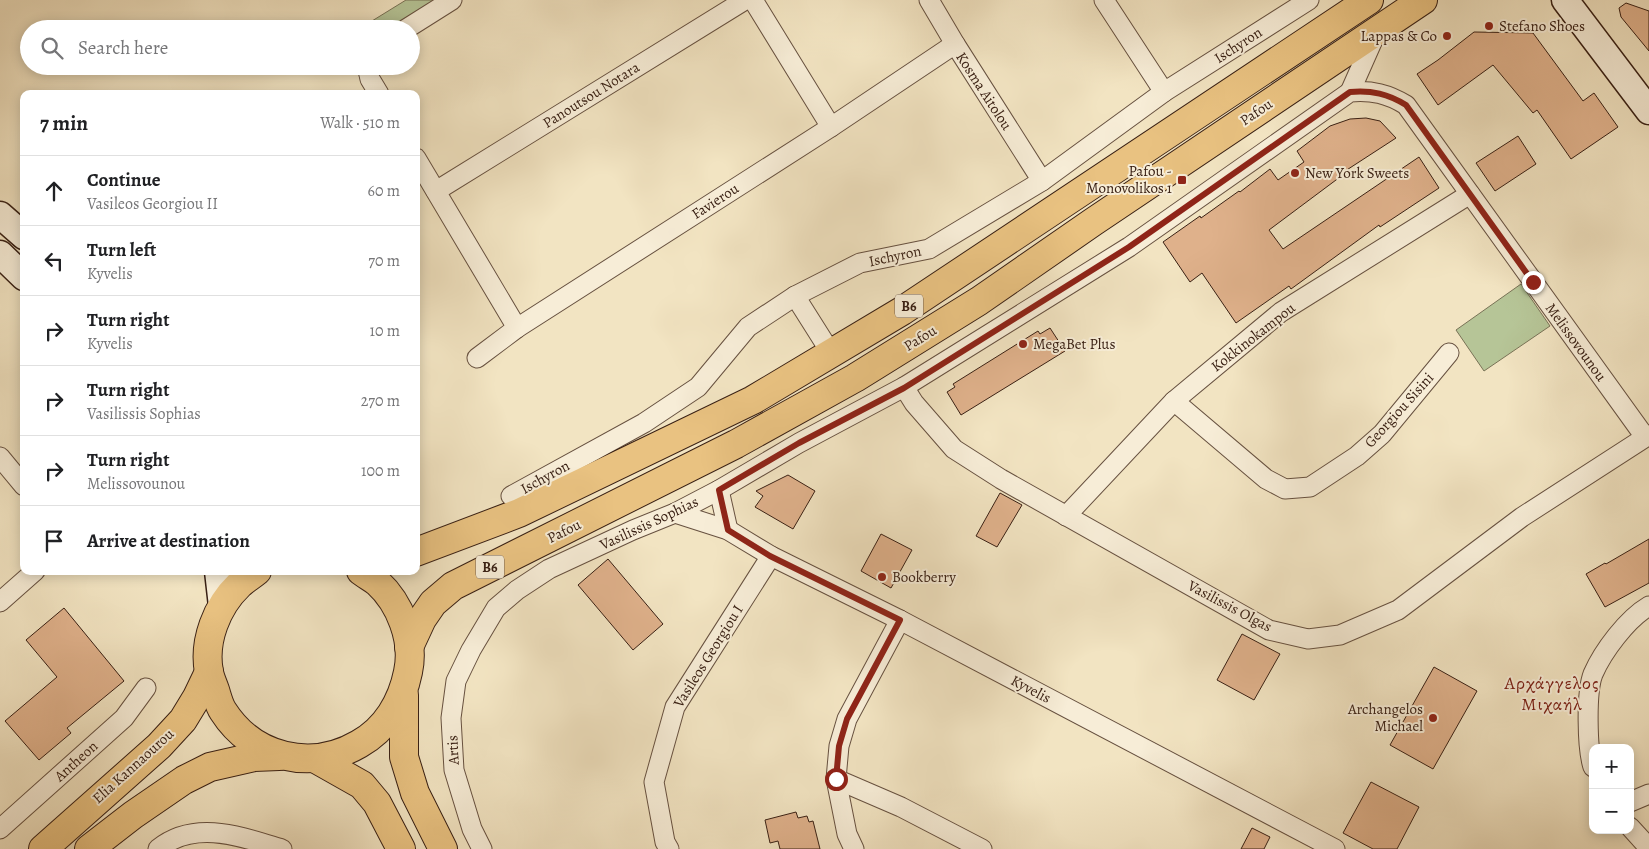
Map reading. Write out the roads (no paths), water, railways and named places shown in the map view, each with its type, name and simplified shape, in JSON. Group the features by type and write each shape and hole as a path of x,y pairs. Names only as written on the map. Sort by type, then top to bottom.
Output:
{"main road":[{"name":"Pafou","path":"420,550 518,513 753,400 902,311 1369,0"},
{"name":"Pafou","path":"409,647 422,619 433,603 453,586 743,440 855,378 979,301 1423,0"},
{"path":"1566,0 1649,111"},
{"path":"0,215 20,232"},
{"path":"0,254 20,274"},
{"path":"218,575 222,606"},
{"name":"B6","path":"252,575 238,585 222,606 210,638 209,672 222,710 248,739 264,748 284,756 316,759 344,752 370,738 390,717 404,690 409,669 409,647 404,623 393,601 377,582 367,575"},
{"name":"Elia Kannaourou","path":"43,849 80,814 159,746 183,720 198,697 209,672"},
{"path":"404,690 404,757 415,793 443,849"},
{"name":"B6","path":"90,849 133,815 184,780 210,767 254,757 284,756"},
{"path":"316,759 362,785 377,803 401,849"}],"street":[{"path":"420,20 452,0"},
{"name":"Panoutsou Notara","path":"436,191 745,0"},
{"path":"753,0 831,127"},
{"name":"Kosma Aitolou","path":"928,0 1042,181"},
{"path":"1104,0 1164,92"},
{"name":"Ischyron","path":"511,496 644,423 698,387 748,327 795,296 860,264 929,249 1042,181 1164,92 1309,0"},
{"path":"1350,92 1378,30"},
{"name":"Favierou","path":"477,358 517,328 831,127 955,44"},
{"path":"369,75 376,90"},
{"name":"Melissovounou","path":"1350,92 1366,90 1378,92 1406,105 1647,436"},
{"name":"Vasilissis Sophias","path":"471,650 496,608 517,590 549,569 675,513 719,490 799,443 904,388 1129,247 1350,92"},
{"path":"420,165 517,328"},
{"name":"Kokkinokampou","path":"1066,516 1174,401 1281,312 1470,194"},
{"path":"795,296 831,353"},
{"name":"Georgiou Sisini","path":"1174,401 1266,479 1285,489 1310,487 1357,456 1382,434 1449,353"},
{"name":"Vasilissis Olgas","path":"904,388 914,403 954,449 1001,479 1269,630 1308,639 1340,635 1398,610 1522,517 1647,436"},
{"path":"0,457 20,481"},
{"path":"719,490 728,530"},
{"name":"Kyvelis","path":"675,513 728,530 770,556 900,620 1335,849"},
{"path":"595,516 634,530"},
{"name":"Vasileos Georgiou I","path":"669,849 665,842 654,782 675,707 770,556"},
{"path":"0,602 30,575"},
{"path":"1590,744 1587,719 1592,676 1615,636 1649,606"},
{"path":"854,849 847,834 836,779 839,746 847,719 900,620"},
{"name":"Artis","path":"471,650 456,680 451,718 454,770 472,829 482,849"},
{"name":"Antheon","path":"0,829 124,718 146,688"},
{"path":"836,779 901,807 982,849"},
{"path":"1634,800 1649,794"},
{"path":"158,849 167,842 199,831 232,834 282,849"},
{"path":"1634,831 1649,848"}],"place":[{"name":"Stefano Shoes","path":"1489,26"},
{"name":"Lappas & Co","path":"1447,36"},
{"name":"New York Sweets","path":"1295,173"},
{"name":"Pafou - Monovolikos 1","path":"1182,180"},
{"name":"MegaBet Plus","path":"1023,344"},
{"name":"Bookberry","path":"882,577"},
{"name":"Archangelos Michael","path":"1433,718"}],"district":[{"name":"Αρχάγγελος Μιχαήλ","path":"1552,693"}]}
